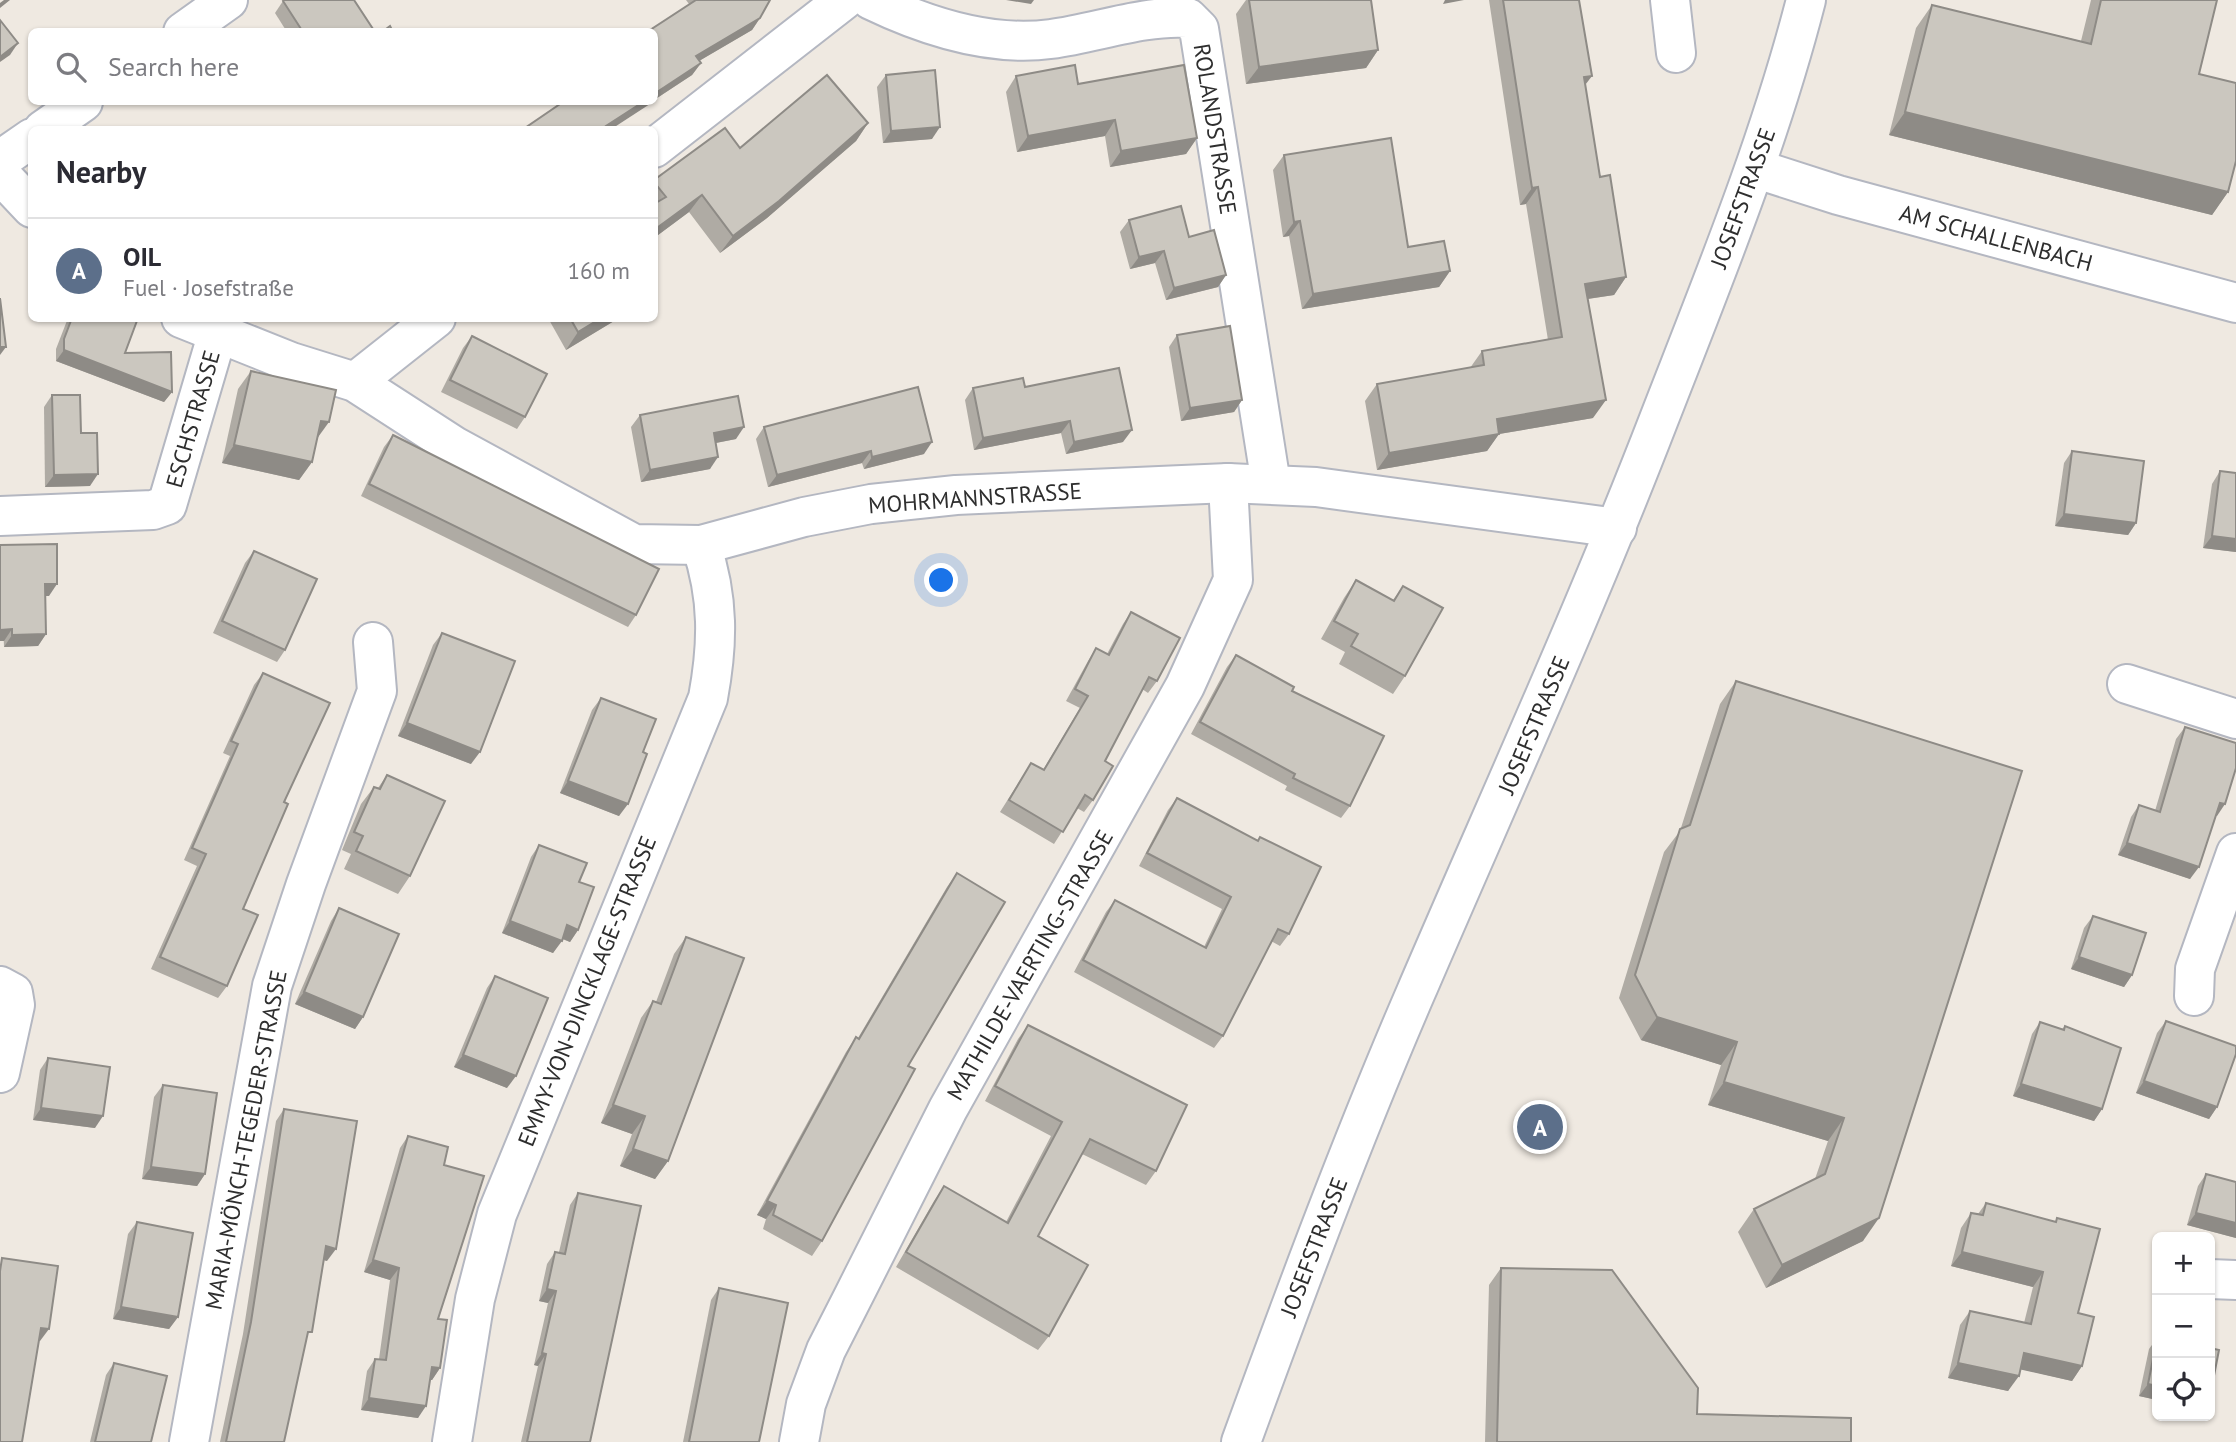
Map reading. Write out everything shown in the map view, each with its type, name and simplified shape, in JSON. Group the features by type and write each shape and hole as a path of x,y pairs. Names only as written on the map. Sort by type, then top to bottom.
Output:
{"street":[{"path":"189,28 228,0"},
{"path":"658,145 844,0"},
{"name":"ROLANDSTRASSE","path":"870,0 904,16 992,40 1050,39 1166,17 1188,18 1199,29 1271,484"},
{"path":"1670,0 1675,53"},
{"name":"JOSEFSTRASSE","path":"1241,1442 1304,1269 1415,994 1539,716 1617,528 1757,169 1806,0"},
{"path":"49,126 79,105"},
{"path":"0,160 28,141"},
{"name":"AM SCHALLENBACH","path":"1757,169 1838,195 2236,303"},
{"path":"0,174 28,204"},
{"name":"MOHRMANNSTRASSE","path":"192,322 291,362 355,382 454,446 634,544 701,545 804,517 871,504 956,495 1228,483 1316,487 1617,528"},
{"path":"355,382 431,322"},
{"name":"ESCHSTRASSE","path":"0,516 153,510 167,505 218,332"},
{"name":"MATHILDE-VAERTING-STRASSE","path":"799,1442 806,1405 831,1339 948,1109 1185,686 1233,580 1228,483"},
{"name":"EMMY-VON-DINCKLAGE-STRASSE","path":"452,1442 475,1298 497,1214 708,698 714,663 716,606 701,545"},
{"name":"MARIA-MÖNCH-TEGEDER-STRASSE","path":"189,1442 272,986 306,884 377,691 373,642"},
{"path":"2127,684 2236,719"},
{"path":"2194,996 2195,969 2236,853"},
{"path":"0,986 13,993 15,1005 0,1073"},
{"path":"2215,1279 2236,1280"}],"building":[{"path":"354,0 372,28 300,28 283,1"},
{"path":"696,0 770,0 760,18 696,56 701,63 658,91 658,28 653,28"},
{"path":"1249,0 1371,0 1378,50 1259,67"},
{"path":"1503,0 1579,0 1592,76 1584,77 1600,177 1610,175 1626,277 1585,284 1606,400 1497,419 1499,434 1389,453 1377,384 1484,365 1482,351 1562,337 1538,187 1532,188"},
{"path":"2101,0 2217,0 2199,74 2236,83 2236,161 2228,192 1905,112 1932,5 2091,44"},
{"path":"0,20 18,43 0,57"},
{"path":"1075,65 1078,84 1184,65 1197,138 1121,151 1115,120 1028,136 1016,76"},
{"path":"935,70 940,127 891,131 886,75"},
{"path":"827,75 868,123 779,201 733,236 702,195 658,227 658,202 666,197 658,187 658,177 725,128 740,148"},
{"path":"559,105 638,105 606,126 528,126"},
{"path":"1391,138 1408,247 1444,241 1450,271 1313,294 1300,221 1294,222 1284,155"},
{"path":"1181,206 1189,237 1214,230 1226,275 1174,288 1164,251 1139,257 1129,220"},
{"path":"0,298 6,347 0,347"},
{"path":"70,322 137,322 125,353 171,352 172,392 64,350 64,339"},
{"path":"572,322 594,322 578,332"},
{"path":"1230,326 1242,400 1190,408 1177,335"},
{"path":"472,336 547,374 525,417 450,380"},
{"path":"1119,368 1132,430 1074,442 1070,421 983,438 973,388 1023,378 1025,387"},
{"path":"251,371 336,390 329,422 321,421 312,462 234,445"},
{"path":"918,387 932,442 872,457 871,451 777,475 764,427"},
{"path":"52,395 80,395 81,433 97,433 98,474 54,475"},
{"path":"738,396 744,427 714,433 718,457 650,470 640,415"},
{"path":"393,435 659,569 636,615 369,484"},
{"path":"2072,451 2144,461 2136,523 2064,514"},
{"path":"2220,471 2236,473 2236,539 2212,536"},
{"path":"57,544 57,584 45,584 46,634 12,635 12,629 0,630 0,545"},
{"path":"254,551 317,579 285,650 222,621"},
{"path":"1356,580 1394,601 1403,586 1443,608 1405,676 1351,646 1358,634 1334,621"},
{"path":"1131,612 1180,638 1157,681 1149,677 1105,761 1113,766 1093,800 1085,795 1063,832 1009,800 1031,763 1044,770 1088,696 1075,689 1096,648 1109,655"},
{"path":"442,633 515,661 480,752 407,723"},
{"path":"1236,655 1294,687 1292,691 1384,736 1350,806 1293,778 1295,774 1200,722"},
{"path":"263,673 330,703 284,802 288,804 243,909 258,915 227,986 160,957 206,854 192,848 238,744 231,741"},
{"path":"1736,681 2022,771 1879,1218 1782,1265 1754,1209 1825,1174 1844,1118 1724,1082 1737,1042 1657,1017 1635,975 1680,829 1690,825"},
{"path":"601,698 656,719 643,752 647,754 628,804 568,781"},
{"path":"2185,727 2236,743 2236,768 2225,804 2220,803 2199,867 2127,843 2139,805 2160,812"},
{"path":"387,775 445,801 410,876 356,851 363,836 354,832 374,787 380,789"},
{"path":"1177,798 1258,841 1260,837 1321,867 1289,934 1278,929 1223,1036 1083,960 1115,900 1206,948 1231,897 1147,853"},
{"path":"539,845 587,863 579,882 594,887 578,930 567,925 562,941 510,921"},
{"path":"957,873 1005,902 908,1066 915,1069 822,1241 773,1215 776,1205 767,1201 856,1037 859,1039"},
{"path":"339,908 399,934 363,1017 304,992"},
{"path":"2093,916 2146,933 2132,975 2079,957"},
{"path":"686,937 744,958 668,1161 633,1149 645,1116 613,1105 653,1001 661,1004"},
{"path":"495,976 548,998 516,1076 463,1055"},
{"path":"2166,1021 2236,1046 2236,1054 2217,1107 2144,1081"},
{"path":"2040,1022 2064,1030 2065,1026 2121,1048 2102,1109 2021,1084"},
{"path":"1028,1025 1187,1105 1156,1171 1090,1139 1038,1236 1088,1265 1049,1336 906,1252 944,1186 1008,1223 1062,1122 995,1086"},
{"path":"48,1058 110,1067 103,1116 41,1108"},
{"path":"163,1085 217,1093 205,1174 151,1167"},
{"path":"284,1109 357,1121 336,1249 326,1246 312,1332 308,1332 284,1442 226,1442 251,1322"},
{"path":"408,1136 448,1147 444,1165 484,1176 438,1319 447,1320 440,1368 432,1367 426,1406 369,1398 375,1359 386,1360 399,1268 373,1260"},
{"path":"2206,1174 2236,1182 2236,1223 2196,1213"},
{"path":"578,1193 641,1206 590,1442 527,1442 556,1291 547,1289 555,1252 565,1254"},
{"path":"1986,1203 2056,1222 2057,1218 2100,1229 2078,1313 2094,1317 2082,1366 2024,1353 2019,1376 1958,1363 1970,1311 2031,1324 2043,1272 1962,1252 1971,1213 1983,1215"},
{"path":"137,1222 193,1233 178,1317 121,1307"},
{"path":"2,1258 58,1266 49,1329 41,1328 22,1442 0,1442"},
{"path":"1501,1268 1612,1270 1698,1388 1697,1414 1851,1418 1851,1442 1497,1442"},
{"path":"719,1288 788,1303 759,1442 689,1442"},
{"path":"2215,1349 2219,1350 2215,1370"},
{"path":"114,1363 167,1376 151,1442 95,1442"},
{"path":"2152,1364 2152,1385 2148,1384"}],"place":[{"name":"OIL","path":"1540,1127"}]}
